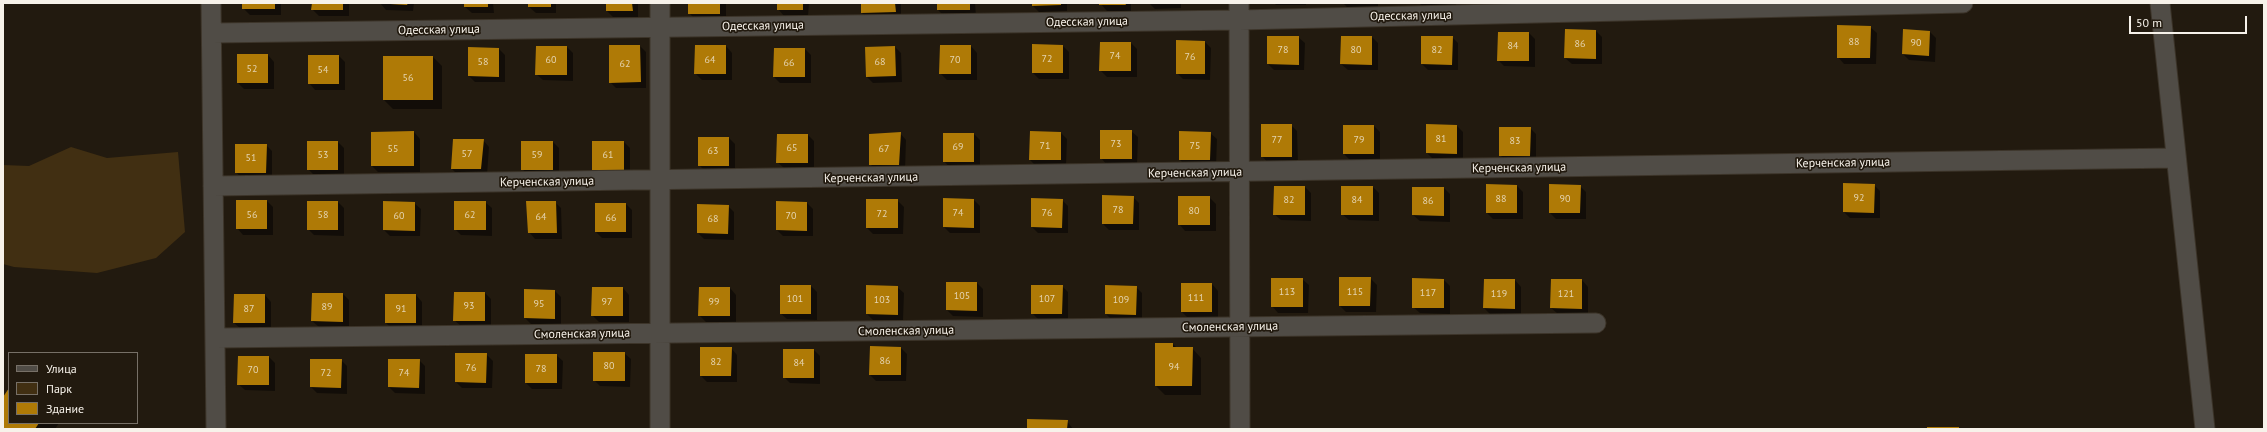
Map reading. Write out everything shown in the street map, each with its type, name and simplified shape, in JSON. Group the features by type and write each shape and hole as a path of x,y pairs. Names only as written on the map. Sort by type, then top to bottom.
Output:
{"street":[{"path":"211,3 216,429"},
{"path":"660,3 660,429"},
{"name":"Одесская улица","path":"212,33 660,27 1239,12 1963,3"},
{"path":"2160,3 2205,429"},
{"path":"1239,12 1240,429"},
{"name":"Керченская улица","path":"213,186 1239,173 2176,158"},
{"name":"Смоленская улица","path":"216,338 1596,323"}],"green space":[{"path":"71,147 107,158 178,152 185,232 156,258 97,273 14,267 3,264 3,165 29,166"}],"building":[{"path":"242,3 275,3 275,9 242,9"},
{"path":"312,3 343,3 343,10 311,10"},
{"path":"390,3 408,3 407,5"},
{"path":"464,3 488,3 488,7 464,7"},
{"path":"528,3 551,3 551,7 528,7"},
{"path":"606,3 632,3 633,11 606,11"},
{"path":"688,3 720,3 720,14 688,14"},
{"path":"777,3 803,3 803,10 777,10"},
{"path":"861,3 895,3 896,12 861,13"},
{"path":"937,3 970,3 970,10 937,10"},
{"path":"1032,3 1061,3 1061,5 1032,6"},
{"path":"1099,3 1125,3 1126,5 1099,5"},
{"path":"1837,25 1871,26 1870,58 1837,58"},
{"path":"1565,29 1596,30 1596,59 1564,58"},
{"path":"1903,29 1930,31 1929,56 1902,54"},
{"path":"1498,32 1529,32 1529,61 1497,61"},
{"path":"1267,36 1299,36 1299,65 1267,64"},
{"path":"1341,36 1372,36 1372,65 1340,64"},
{"path":"1421,36 1453,36 1452,65 1421,64"},
{"path":"1176,40 1205,41 1205,74 1176,74"},
{"path":"1100,42 1131,42 1131,71 1099,71"},
{"path":"1032,44 1063,45 1063,73 1032,73"},
{"path":"609,45 640,45 641,82 609,83"},
{"path":"695,45 726,45 726,74 694,74"},
{"path":"940,45 971,45 971,74 939,74"},
{"path":"536,46 567,46 567,75 535,75"},
{"path":"895,46 896,76 866,77 865,47"},
{"path":"468,47 499,48 499,77 468,76"},
{"path":"774,48 805,48 805,77 773,77"},
{"path":"237,54 268,54 268,83 237,83"},
{"path":"308,55 339,55 339,84 308,84"},
{"path":"383,56 433,56 433,100 383,100"},
{"path":"1261,124 1292,124 1292,157 1261,157"},
{"path":"1426,124 1457,125 1457,154 1426,153"},
{"path":"1343,125 1374,125 1374,154 1343,154"},
{"path":"1499,127 1531,127 1530,156 1499,156"},
{"path":"1100,130 1132,130 1132,159 1100,159"},
{"path":"414,131 414,166 371,166 371,132"},
{"path":"1030,131 1061,132 1061,160 1029,160"},
{"path":"1179,131 1211,132 1210,160 1179,160"},
{"path":"901,132 899,165 869,165 869,134"},
{"path":"943,133 974,133 974,162 943,162"},
{"path":"777,134 808,134 808,163 776,163"},
{"path":"698,137 729,137 729,166 698,166"},
{"path":"453,139 484,139 481,169 451,169"},
{"path":"307,141 338,141 338,170 307,170"},
{"path":"521,141 553,141 553,170 521,170"},
{"path":"592,141 624,141 624,170 592,170"},
{"path":"235,144 267,144 266,173 235,173"},
{"path":"1843,183 1875,184 1874,213 1843,212"},
{"path":"1486,184 1517,185 1517,213 1486,213"},
{"path":"1549,184 1581,185 1580,213 1549,213"},
{"path":"1274,186 1305,186 1305,215 1273,215"},
{"path":"1341,186 1373,186 1373,215 1341,215"},
{"path":"1412,187 1444,187 1444,216 1412,215"},
{"path":"1102,195 1134,196 1133,224 1102,224"},
{"path":"1178,196 1210,196 1210,225 1178,225"},
{"path":"943,198 974,199 974,228 943,227"},
{"path":"1031,198 1063,199 1062,228 1031,227"},
{"path":"866,199 898,199 898,228 866,228"},
{"path":"236,200 267,200 267,229 236,229"},
{"path":"307,201 338,201 338,230 307,230"},
{"path":"383,201 415,202 415,231 383,230"},
{"path":"454,201 486,201 486,230 454,230"},
{"path":"526,201 556,201 557,233 528,233"},
{"path":"776,201 807,202 807,231 776,230"},
{"path":"595,203 626,203 626,232 595,232"},
{"path":"697,204 729,205 728,234 697,233"},
{"path":"1339,277 1371,277 1370,306 1339,306"},
{"path":"1271,278 1303,278 1303,307 1271,307"},
{"path":"1412,278 1444,279 1444,308 1412,308"},
{"path":"1484,279 1515,279 1515,309 1483,308"},
{"path":"1551,279 1582,279 1582,309 1550,308"},
{"path":"946,282 977,282 977,311 946,310"},
{"path":"1181,283 1212,283 1212,312 1181,312"},
{"path":"780,285 811,285 811,314 780,314"},
{"path":"866,285 898,286 898,315 866,314"},
{"path":"1031,285 1063,285 1062,314 1031,314"},
{"path":"1105,285 1137,286 1136,315 1105,314"},
{"path":"592,287 623,287 623,316 591,316"},
{"path":"699,287 730,287 730,316 698,316"},
{"path":"524,289 555,290 555,319 524,318"},
{"path":"454,292 485,292 485,321 453,321"},
{"path":"312,293 343,293 343,322 311,321"},
{"path":"234,294 265,294 265,323 233,323"},
{"path":"385,294 416,294 416,323 385,323"},
{"path":"1155,343 1173,343 1173,347 1193,347 1192,386 1155,386"},
{"path":"870,346 901,347 901,375 869,375"},
{"path":"700,347 732,347 731,376 700,376"},
{"path":"783,349 814,349 814,378 783,378"},
{"path":"593,352 625,352 625,381 593,381"},
{"path":"455,353 487,353 486,383 455,382"},
{"path":"525,354 557,354 557,383 525,383"},
{"path":"238,356 269,356 269,385 237,385"},
{"path":"310,359 342,359 341,388 310,387"},
{"path":"388,359 420,359 419,388 388,387"},
{"path":"8,390 8,424 38,424 35,429 3,429 3,397"},
{"path":"1027,419 1068,420 1067,429 1027,429"},
{"path":"1927,427 1959,427 1959,429 1927,429"}]}
